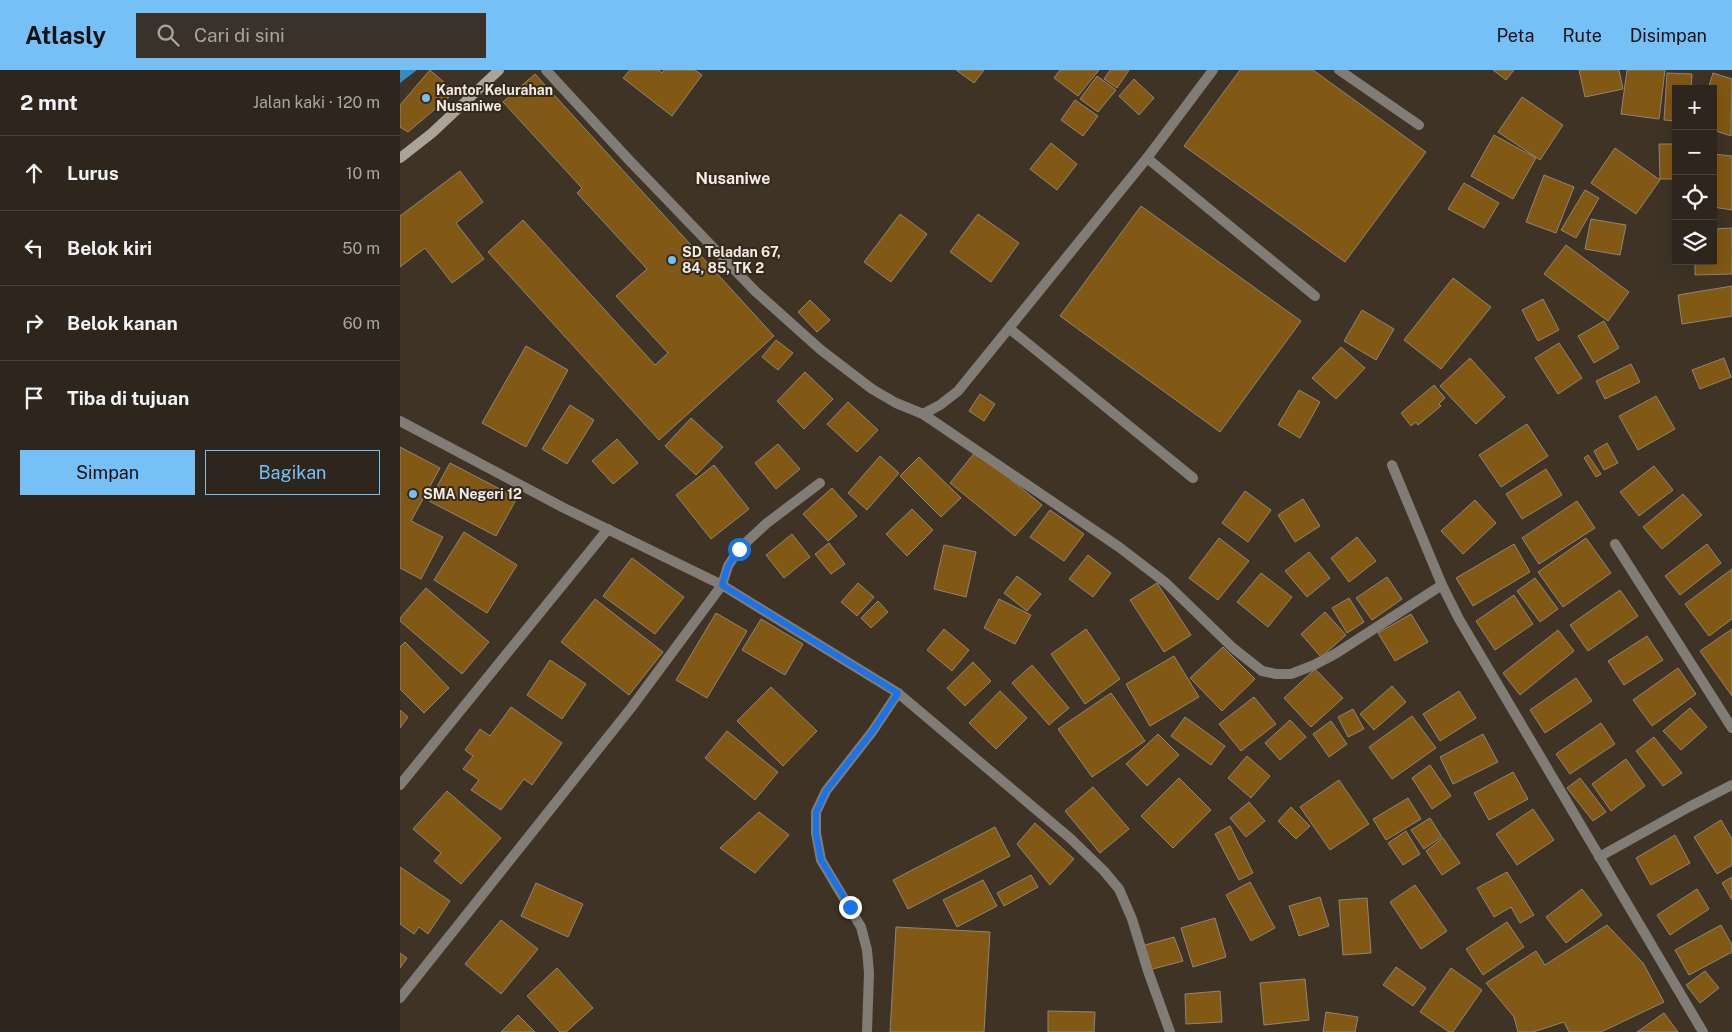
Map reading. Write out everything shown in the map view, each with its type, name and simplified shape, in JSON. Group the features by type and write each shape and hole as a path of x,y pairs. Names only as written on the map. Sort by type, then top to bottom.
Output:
{"main road":[{"path":"400,158 432,133 499,70"}],"street":[{"path":"546,70 629,160 755,291 821,350 872,389 896,403 923,414 1119,547 1166,583 1233,648 1262,670 1276,674 1291,674 1314,665 1335,654 1442,586"},
{"path":"923,414 940,405 958,391 1148,158 1213,70"},
{"path":"1339,70 1420,125"},
{"path":"1148,158 1315,296"},
{"path":"1010,329 1193,478"},
{"path":"400,421 608,529 722,585 898,693 1071,839 1104,871 1119,889 1132,919 1170,1032"},
{"path":"1392,465 1442,586 1459,619 1703,1032"},
{"path":"400,998 625,715 722,585 728,566 739,549 768,523 820,483"},
{"path":"400,785 608,529"},
{"path":"1615,544 1732,728"},
{"path":"867,1032 867,950 861,927 821,860 816,834 816,812 826,791 872,732 898,693"},
{"path":"1599,857 1689,806 1732,785"}],"water":[{"path":"400,70 417,70 400,83"}],"building":[{"name":"Kantor Kelurahan Nusaniwe","path":"430,70 455,92 408,132 400,127 400,105"},
{"path":"630,70 659,70 662,73 664,70 695,70 702,75 672,116 623,78"},
{"path":"956,70 984,70 974,83"},
{"path":"1060,70 1099,70 1078,96 1054,78"},
{"path":"1110,70 1129,70 1117,88 1104,79"},
{"path":"1240,70 1313,70 1426,152 1345,262 1184,146"},
{"path":"1493,70 1514,70 1506,80"},
{"path":"1579,70 1619,70 1623,89 1585,97"},
{"path":"1627,70 1665,70 1659,119 1621,114"},
{"path":"1667,73 1692,74 1691,85 1672,85 1672,121 1664,120"},
{"path":"1713,73 1732,79 1731,136 1717,131 1717,85 1709,85"},
{"name":"SD Teladan 67, 84, 85, TK 2","path":"535,74 774,336 659,440 488,252 523,220 655,365 668,353 616,296 647,269 577,193 582,188 503,102"},
{"path":"1097,76 1116,90 1098,112 1080,99"},
{"path":"1134,79 1154,98 1139,115 1119,96"},
{"path":"1522,97 1563,125 1540,160 1498,132"},
{"path":"1075,100 1098,116 1083,136 1061,120"},
{"path":"1494,135 1536,158 1513,199 1471,176"},
{"path":"1051,143 1077,164 1057,190 1030,169"},
{"path":"1659,144 1672,144 1672,179 1660,179"},
{"path":"1615,148 1660,180 1636,214 1591,183"},
{"path":"1717,154 1732,156 1732,210 1717,208"},
{"path":"460,171 483,202 456,223 484,259 452,283 425,248 400,267 400,216"},
{"path":"1544,175 1574,187 1556,233 1526,222"},
{"path":"1464,183 1499,203 1484,228 1448,209"},
{"path":"1585,190 1599,198 1576,238 1561,230"},
{"path":"1141,206 1301,321 1220,432 1060,316"},
{"path":"900,214 927,234 891,282 864,262"},
{"path":"978,214 1019,243 991,282 950,252"},
{"path":"1591,219 1626,225 1620,255 1585,249"},
{"path":"1732,228 1732,274 1695,275 1695,265 1717,265 1717,229"},
{"path":"1566,245 1629,292 1608,321 1544,274"},
{"path":"1453,278 1491,307 1441,369 1404,340"},
{"path":"1732,286 1732,316 1682,324 1678,295"},
{"path":"1543,299 1559,330 1538,341 1522,310"},
{"path":"810,300 830,320 817,332 798,312"},
{"path":"1362,310 1394,329 1376,360 1344,341"},
{"path":"1604,321 1619,348 1594,363 1578,336"},
{"path":"776,340 793,353 778,370 762,357"},
{"path":"1559,343 1582,378 1558,394 1535,358"},
{"path":"526,346 568,370 526,447 482,423"},
{"path":"1341,347 1365,368 1336,399 1312,378"},
{"path":"1470,358 1505,397 1476,424 1440,386"},
{"path":"1724,358 1731,377 1700,389 1692,370"},
{"path":"1631,364 1640,382 1605,399 1596,381"},
{"path":"805,372 833,399 804,429 777,401"},
{"path":"1434,385 1445,398 1439,404 1441,406 1418,425 1416,422 1411,426 1401,413"},
{"path":"1299,390 1320,402 1300,438 1278,425"},
{"path":"980,394 995,404 984,421 969,411"},
{"path":"1656,396 1675,429 1638,450 1619,416"},
{"path":"848,402 878,430 857,452 827,424"},
{"path":"570,405 594,420 567,464 542,449"},
{"path":"691,418 723,447 696,475 665,446"},
{"path":"1527,424 1548,456 1501,487 1479,455"},
{"path":"617,439 638,463 613,484 592,461"},
{"path":"1607,443 1618,463 1604,470 1594,451"},
{"path":"778,444 800,469 776,489 755,463"},
{"name":"SMA Negeri 12","path":"400,447 440,468 411,521 443,537 421,579 400,568"},
{"path":"976,451 1042,505 1015,536 950,483"},
{"path":"1588,455 1601,474 1596,477 1584,458"},
{"path":"880,456 899,473 867,510 848,493"},
{"path":"919,457 961,498 941,517 900,476"},
{"path":"450,463 517,498 496,536 429,501"},
{"path":"714,465 749,509 711,539 676,495"},
{"path":"1654,466 1673,490 1639,516 1620,492"},
{"path":"1546,469 1562,495 1522,519 1506,494"},
{"path":"832,488 857,516 828,541 803,514"},
{"path":"1245,491 1271,510 1248,542 1222,523"},
{"path":"1683,494 1702,515 1662,549 1643,527"},
{"path":"1303,499 1320,526 1295,542 1278,515"},
{"path":"1475,500 1496,523 1463,554 1441,531"},
{"path":"1577,501 1595,528 1539,564 1522,538"},
{"path":"912,509 933,530 907,556 886,534"},
{"path":"1050,510 1084,534 1064,561 1030,537"},
{"path":"464,532 517,565 487,613 434,580"},
{"path":"792,534 810,557 784,578 766,555"},
{"path":"1357,537 1376,561 1349,582 1331,558"},
{"path":"1219,538 1249,561 1218,600 1189,578"},
{"path":"1586,538 1611,573 1563,607 1538,572"},
{"path":"829,543 845,564 831,574 815,554"},
{"path":"1514,544 1530,572 1473,606 1456,578"},
{"path":"1707,544 1721,563 1680,595 1665,576"},
{"path":"944,545 976,552 966,597 934,589"},
{"path":"1309,552 1330,578 1307,597 1285,571"},
{"path":"1088,555 1111,573 1093,597 1069,579"},
{"path":"632,558 684,597 655,634 603,596"},
{"path":"1732,569 1732,619 1709,636 1685,604"},
{"path":"1261,573 1292,597 1268,627 1237,602"},
{"path":"1017,576 1041,594 1027,611 1004,593"},
{"path":"1387,577 1402,599 1372,620 1356,598"},
{"path":"1535,578 1558,609 1540,622 1517,591"},
{"path":"858,583 874,597 857,616 841,602"},
{"path":"1157,583 1191,635 1164,652 1130,600"},
{"path":"426,588 489,642 462,674 400,621 400,618"},
{"path":"1620,590 1638,616 1588,651 1570,625"},
{"path":"1514,595 1533,624 1495,650 1476,621"},
{"path":"1349,598 1364,622 1347,633 1332,608"},
{"path":"595,599 663,652 629,695 561,642"},
{"path":"999,599 1031,615 1015,644 984,628"},
{"path":"878,601 888,612 871,628 861,618"},
{"path":"1325,612 1346,635 1321,657 1301,634"},
{"path":"716,613 747,631 707,698 676,680"},
{"path":"1411,614 1428,642 1395,661 1378,633"},
{"path":"761,619 803,644 785,675 742,650"},
{"path":"944,629 969,650 952,671 927,650"},
{"path":"1086,629 1120,679 1085,704 1051,654"},
{"path":"1732,629 1732,696 1700,651"},
{"path":"1558,630 1574,651 1520,695 1503,673"},
{"path":"1647,636 1663,660 1624,685 1608,661"},
{"path":"405,642 449,688 424,713 400,689 400,647"},
{"path":"1223,647 1255,679 1222,711 1190,678"},
{"path":"1174,656 1199,697 1150,726 1126,684"},
{"path":"550,660 586,684 562,719 527,695"},
{"path":"973,662 991,681 965,706 947,688"},
{"path":"1032,665 1069,708 1049,725 1012,683"},
{"path":"1678,668 1696,694 1652,726 1633,700"},
{"path":"1315,669 1343,698 1311,727 1284,698"},
{"path":"1576,678 1592,701 1545,733 1530,710"},
{"path":"1392,686 1406,702 1374,730 1360,714"},
{"path":"771,687 817,731 783,766 737,721"},
{"path":"1000,691 1027,718 996,749 969,723"},
{"path":"1459,691 1476,718 1440,741 1423,714"},
{"path":"1111,693 1145,741 1092,777 1058,729"},
{"path":"1254,697 1276,724 1241,751 1219,724"},
{"path":"511,707 562,743 532,785 524,779 501,810 471,790 479,780 463,769 473,756 465,750 480,729 490,736"},
{"path":"1690,708 1707,727 1681,750 1663,731"},
{"path":"1353,709 1364,729 1348,737 1338,717"},
{"path":"400,710 408,717 400,728"},
{"path":"1412,716 1436,748 1392,779 1369,747"},
{"path":"1185,717 1225,746 1211,765 1171,736"},
{"path":"1290,720 1306,737 1280,760 1265,743"},
{"path":"1331,721 1347,744 1329,757 1313,734"},
{"path":"1601,723 1615,744 1570,774 1556,754"},
{"path":"727,731 778,772 755,800 705,758"},
{"path":"1158,734 1179,755 1147,786 1126,764"},
{"path":"1483,734 1498,762 1453,784 1440,757"},
{"path":"1654,737 1682,773 1663,786 1636,751"},
{"path":"1247,756 1270,776 1251,798 1228,778"},
{"path":"1626,759 1645,786 1611,811 1592,784"},
{"path":"1430,765 1451,796 1432,809 1412,778"},
{"path":"1513,772 1528,799 1489,820 1474,793"},
{"path":"1179,778 1211,810 1173,848 1141,816"},
{"path":"1580,778 1606,812 1593,821 1567,788"},
{"path":"1339,780 1369,824 1330,850 1300,807"},
{"path":"1093,787 1129,829 1100,853 1065,811"},
{"path":"447,791 501,838 461,884 434,861 441,853 413,829"},
{"path":"1408,798 1421,819 1386,840 1373,819"},
{"path":"1249,802 1265,821 1246,837 1230,818"},
{"path":"1291,807 1310,826 1296,839 1278,821"},
{"path":"1533,809 1554,840 1517,865 1496,834"},
{"path":"759,812 789,835 755,873 720,848"},
{"path":"1430,818 1442,837 1424,849 1411,830"},
{"path":"1721,820 1732,839 1732,865 1717,874 1694,837"},
{"path":"1035,823 1074,859 1050,885 1017,844"},
{"path":"1230,826 1253,873 1239,880 1215,834"},
{"path":"995,827 1010,856 908,909 893,880"},
{"path":"1406,831 1420,854 1403,865 1388,843"},
{"path":"1675,835 1690,863 1651,885 1636,858"},
{"path":"1443,838 1460,863 1442,875 1426,851"},
{"path":"400,867 450,901 428,934 419,927 414,934 400,924"},
{"path":"1507,872 1534,915 1520,923 1511,907 1494,917 1477,888"},
{"path":"1031,875 1038,887 1004,906 997,893"},
{"path":"1732,877 1732,900 1722,883"},
{"path":"983,880 997,906 957,927 943,900"},
{"path":"1250,882 1275,928 1251,941 1226,895"},
{"path":"536,883 583,904 568,937 521,916"},
{"path":"1415,885 1447,931 1421,949 1390,902"},
{"path":"1582,889 1602,915 1566,943 1546,917"},
{"path":"1697,889 1709,909 1670,935 1657,915"},
{"path":"1320,897 1329,926 1299,936 1289,906"},
{"path":"1367,898 1371,953 1343,955 1339,900"},
{"path":"1215,918 1226,957 1193,967 1181,928"},
{"path":"501,920 538,949 501,994 465,964"},
{"path":"1507,922 1524,947 1483,975 1466,949"},
{"path":"1607,925 1643,963 1664,1002 1601,1032 1569,1032 1564,1022 1533,1032 1518,1032 1514,1017 1486,983 1536,951 1545,965"},
{"path":"1721,925 1732,945 1732,952 1689,975 1675,950"},
{"path":"896,927 990,932 984,1032 890,1032"},
{"path":"1174,937 1183,961 1149,970 1145,945"},
{"path":"400,953 407,958 400,968"},
{"path":"1396,967 1426,988 1413,1006 1383,985"},
{"path":"557,968 593,1008 566,1032 560,1032 527,996"},
{"path":"1451,968 1482,990 1453,1032 1449,1032 1420,1012"},
{"path":"1705,971 1719,988 1700,1003 1686,985"},
{"path":"1305,979 1309,1020 1264,1025 1260,983"},
{"path":"1220,991 1222,1022 1186,1024 1185,994"},
{"path":"1048,1011 1095,1012 1094,1032 1048,1032"},
{"path":"1326,1012 1358,1017 1355,1032 1323,1032"},
{"path":"1664,1013 1678,1032 1637,1032"},
{"path":"518,1015 535,1032 501,1032"}],"place":[{"name":"Kantor Kelurahan Nusaniwe","path":"426,98"},
{"name":"SD Teladan 67, 84, 85, TK 2","path":"672,260"},
{"name":"SMA Negeri 12","path":"413,494"}],"district":[{"name":"Nusaniwe","path":"733,178"}],"route":[{"path":"739,549 728,566 722,585 898,693 872,732 826,791 816,812 816,834 821,860 850,907"}]}
